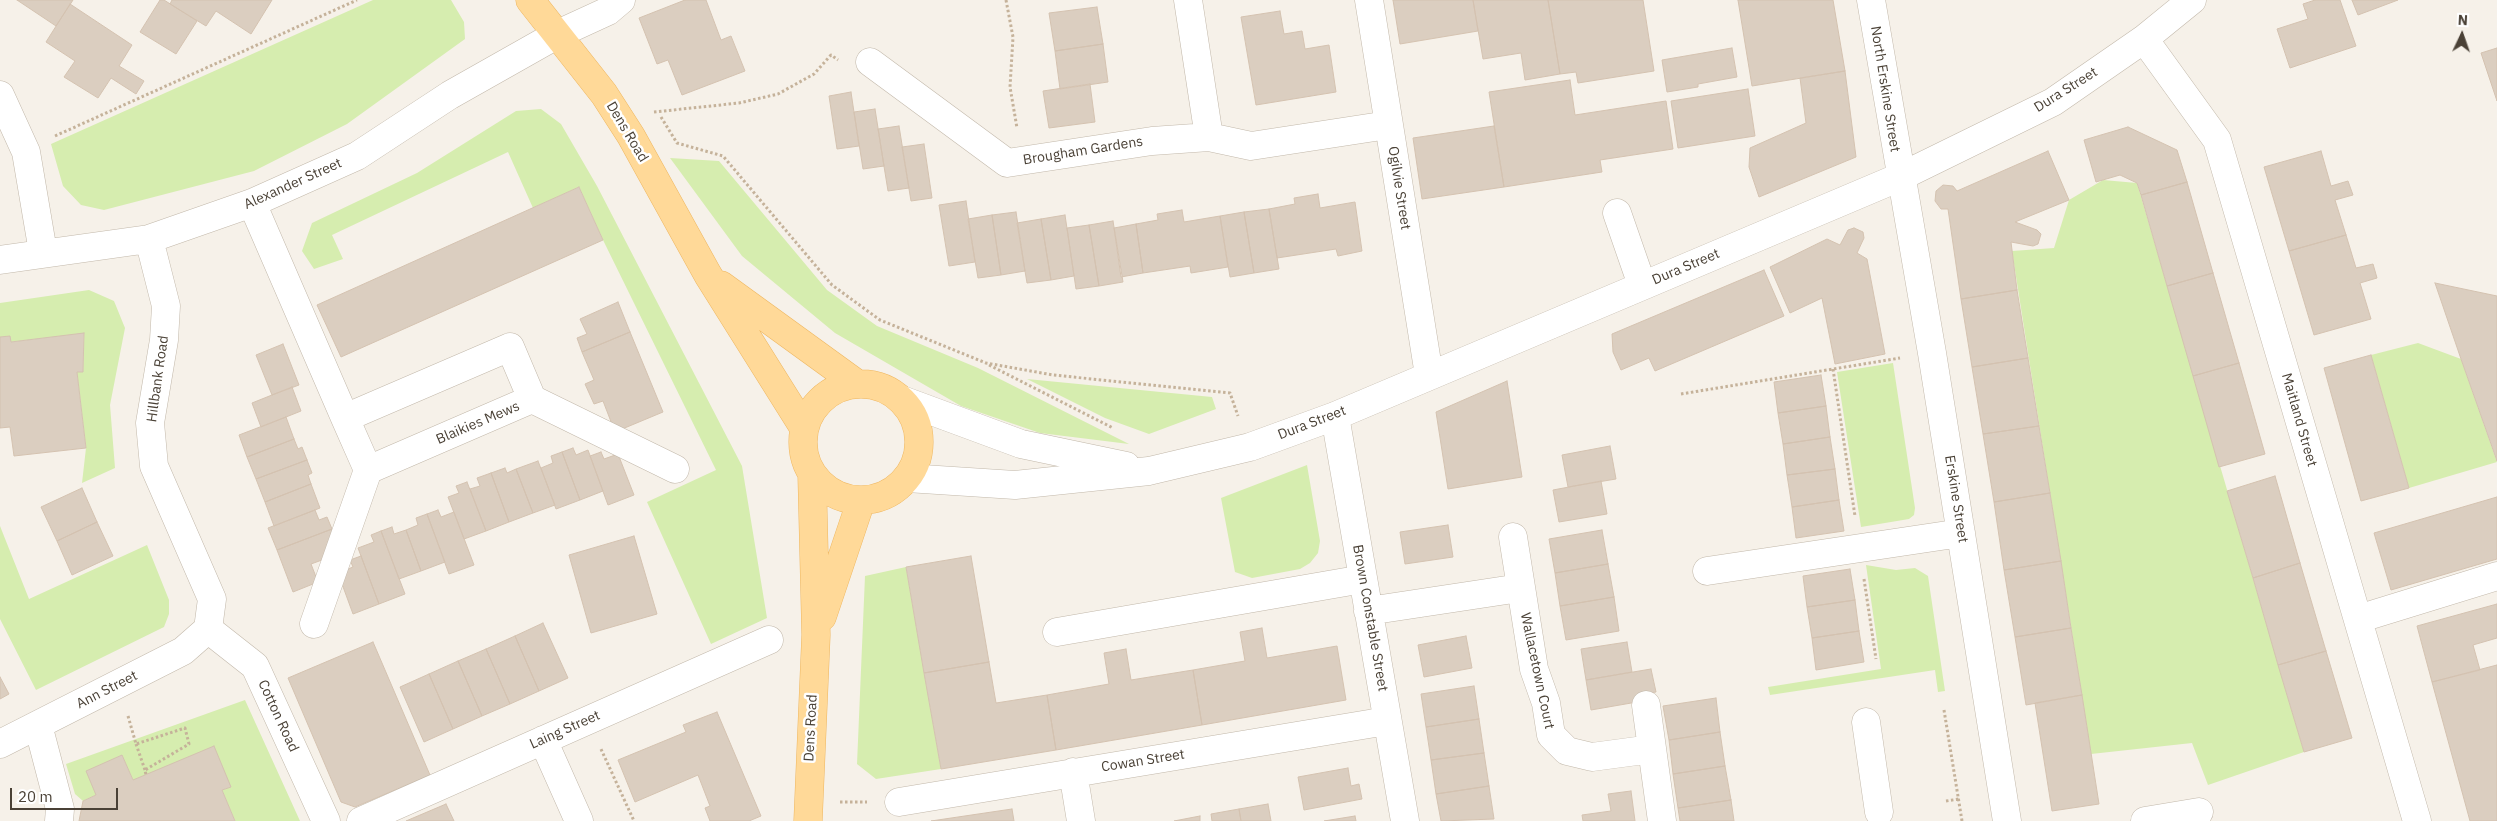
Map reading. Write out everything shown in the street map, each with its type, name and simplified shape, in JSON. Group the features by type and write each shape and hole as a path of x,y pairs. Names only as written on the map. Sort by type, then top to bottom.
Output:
{"main road":[{"name":"Dens Road","path":"530,0 604,94 628,131 708,275 804,428"},
{"name":"Dens Road","path":"708,275 856,383 881,388 902,400 912,414 918,430 919,447 915,464 907,478 894,490 878,498 861,501 847,499 821,485 812,474 805,460 802,444 804,428 811,411 823,397 839,388 856,383"},
{"name":"Dens Road","path":"808,812 816,634 812,474"},
{"name":"Dens Road","path":"816,634 861,501"}],"street":[{"name":"Alexander Street","path":"0,260 43,252 149,239 252,204 357,156 450,95 558,34 608,11 621,0"},
{"path":"1188,0 1209,137"},
{"name":"Ogilvie Street","path":"1369,0 1429,375"},
{"name":"North Erskine Street","path":"1870,0 1900,177"},
{"name":"Dura Street","path":"907,478 1014,485 1150,471 1250,447 1335,416 1900,177 2053,102 2144,38 2192,0"},
{"name":"Maitland Street","path":"2144,38 2217,140 2416,821"},
{"name":"Brougham Gardens","path":"870,62 1007,163 1152,141 1209,137 1251,146 1388,125"},
{"path":"0,95 26,152 43,252"},
{"name":"Erskine Street","path":"1900,177 1962,532 2007,821"},
{"path":"252,204 368,470 314,624"},
{"path":"1616,213 1642,285"},
{"name":"Hillbank Road","path":"149,239 166,306 164,340 150,423 154,466 212,599 208,628"},
{"name":"Blaikies Mews","path":"345,418 510,347 532,399 368,470"},
{"path":"532,399 675,469"},
{"name":"Dura Street","path":"902,400 1021,444 1150,471"},
{"name":"Brown Constable Street","path":"1335,416 1405,821"},
{"path":"1707,571 1962,532"},
{"name":"Wallacetown Court","path":"1513,537 1534,669 1546,703 1551,736 1567,751 1592,757 1652,749"},
{"path":"2358,619 2497,576"},
{"path":"1057,632 1363,579"},
{"path":"1368,611 1520,588"},
{"name":"Ann Street","path":"0,744 183,651 208,628"},
{"name":"Cotton Road","path":"208,628 255,666 326,821"},
{"name":"Laing Street","path":"361,821 769,640"},
{"path":"1646,705 1662,821"},
{"name":"Cowan Street","path":"899,802 1387,721"},
{"path":"1866,722 1879,812"},
{"path":"38,725 60,809 59,821"},
{"path":"543,740 579,821"},
{"path":"1073,772 1081,821"},
{"path":"2145,821 2199,812"}],"path":[{"path":"48,139 357,0"},
{"path":"1006,0 1013,38 1010,87 1022,161"},
{"path":"628,131 656,110 739,103 778,94 814,74 831,55 859,77 870,62"},
{"path":"656,110 677,143 723,156 832,286 880,320 986,363 1117,431"},
{"path":"1681,394 1932,353"},
{"path":"986,363 1053,374 1230,393 1250,447"},
{"path":"118,685 146,775"},
{"path":"1944,710 1962,821"},
{"path":"588,720 634,821"},
{"path":"136,744 185,728 190,744 145,770"},
{"path":"1946,801 1959,799"},
{"path":"808,812 899,802"}],"green space":[{"path":"373,0 451,0 464,22 465,39 347,124 254,171 104,210 81,205 63,186 51,144"},
{"path":"541,109 561,124 597,186 742,466 767,618 711,644 647,502 716,470 579,187 533,208 508,152 332,235 343,259 314,269 302,251 312,223 417,173 516,111"},
{"path":"670,158 719,161 827,290 877,326 978,368 1129,444 1040,433 961,406 835,333 742,256"},
{"path":"2103,180 2137,183 2304,752 2208,785 2192,743 2091,754 2012,251 2054,248 2069,200"},
{"path":"89,290 114,301 125,328 110,405 115,468 82,483 86,448 77,372 83,371 84,334 11,342 0,337 0,303"},
{"path":"2418,343 2461,359 2497,462 2409,488 2371,355"},
{"path":"1893,363 1915,508 1914,515 1909,519 1861,527 1837,372"},
{"path":"1027,379 1212,397 1216,409 1149,434 1105,418"},
{"path":"1307,465 1320,541 1318,553 1310,563 1300,569 1252,578 1235,572 1221,498"},
{"path":"0,526 29,599 147,545 169,600 169,614 164,627 36,690 0,619"},
{"path":"1866,565 1896,570 1915,568 1928,576 1945,691 1938,692 1935,670 1770,695 1768,687 1881,669"},
{"path":"906,567 941,769 876,779 857,764 865,576"},
{"path":"245,700 300,821 235,821 222,790 230,787 133,780 122,756 96,795 83,801 75,794 66,764"}],"building":[{"path":"17,0 73,0 56,26"},
{"path":"160,0 164,0 197,21 176,54 140,32"},
{"path":"172,0 272,0 251,34 216,11 206,26 170,4"},
{"path":"685,0 706,0 721,40 731,36 745,71 682,95 668,60 657,64 639,18"},
{"path":"1393,0 1473,0 1478,31 1400,44"},
{"path":"1473,0 1548,0 1560,74 1525,80 1521,53 1483,59"},
{"path":"1548,0 1643,0 1654,71 1578,83 1576,72 1560,74"},
{"path":"1738,0 1833,0 1845,71 1752,86"},
{"path":"2315,0 2340,0 2356,46 2290,68 2277,29 2308,19 2303,4"},
{"path":"2352,0 2398,0 2358,15"},
{"path":"70,4 132,45 119,66 144,81 136,94 111,78 98,98 64,77 75,61 46,42"},
{"path":"1097,7 1103,44 1055,51 1049,13"},
{"path":"1280,11 1284,34 1302,31 1305,49 1329,45 1336,92 1256,105 1241,17"},
{"path":"1103,44 1108,82 1060,89 1055,51"},
{"path":"1732,48 1737,77 1698,84 1698,87 1667,92 1662,60"},
{"path":"2497,48 2497,101 2481,53"},
{"path":"1845,71 1856,157 1759,197 1749,167 1750,148 1806,123 1800,78"},
{"path":"1570,80 1575,115 1666,101 1673,149 1600,160 1602,172 1504,187 1489,92"},
{"path":"1090,84 1095,122 1049,128 1043,91"},
{"path":"1748,89 1755,136 1678,148 1671,101"},
{"path":"851,92 859,146 837,149 829,96"},
{"path":"875,109 884,166 863,169 854,112"},
{"path":"899,126 909,188 888,191 878,129"},
{"path":"1494,126 1504,187 1422,199 1413,138"},
{"path":"2128,127 2177,150 2187,182 2141,195 2137,183 2120,175 2096,182 2084,140"},
{"path":"924,144 932,198 911,201 902,147"},
{"path":"2048,151 2069,200 2015,222 2037,230 2041,234 2038,244 2033,246 2011,242 2017,290 1961,299 1948,209 1941,209 1935,201 1936,191 1943,185 1953,186 1957,191"},
{"path":"2321,151 2331,186 2348,181 2353,195 2335,200 2346,235 2289,251 2264,167"},
{"path":"2187,182 2213,273 2167,286 2141,195"},
{"path":"579,187 603,240 341,357 317,305"},
{"path":"1318,194 1320,208 1355,202 1362,251 1338,256 1336,249 1277,258 1269,209 1295,204 1294,198"},
{"path":"966,201 975,262 949,266 939,205"},
{"path":"1269,209 1279,269 1254,273 1244,212"},
{"path":"1182,210 1184,222 1220,216 1228,267 1191,273 1190,266 1143,273 1136,224 1158,220 1157,214"},
{"path":"1016,212 1025,271 1001,275 992,215"},
{"path":"1244,212 1254,273 1230,277 1220,216"},
{"path":"992,215 1001,275 978,278 968,219"},
{"path":"1065,215 1074,276 1051,280 1041,219"},
{"path":"1041,219 1051,280 1027,283 1017,223"},
{"path":"1113,221 1123,282 1099,286 1089,225"},
{"path":"1136,224 1143,273 1121,277 1114,228"},
{"path":"1089,225 1099,286 1076,289 1067,228"},
{"path":"1854,228 1863,232 1864,238 1857,253 1867,259 1885,354 1835,364 1822,298 1790,313 1770,267 1827,239 1840,245 1848,230"},
{"path":"2346,235 2356,268 2373,264 2377,278 2360,283 2371,319 2314,335 2289,251"},
{"path":"1764,270 1784,316 1655,371 1649,358 1621,370 1613,352 1612,334"},
{"path":"2213,273 2239,363 2193,376 2167,286"},
{"path":"2435,283 2497,296 2497,461 2461,359"},
{"path":"2017,290 2028,358 1972,367 1961,299"},
{"path":"618,302 630,332 582,352 577,338 587,334 580,319"},
{"path":"630,332 663,412 615,432 603,401 594,404 585,384 594,380 582,352"},
{"path":"84,333 83,372 77,372 86,448 14,456 10,427 0,428 0,337 10,336 11,342"},
{"path":"283,344 299,385 272,395 256,355"},
{"path":"2371,355 2409,488 2361,501 2324,368"},
{"path":"2028,358 2039,426 1983,434 1972,367"},
{"path":"2239,363 2265,454 2219,467 2193,376"},
{"path":"1821,375 1826,406 1778,413 1774,382"},
{"path":"1507,381 1522,477 1448,489 1436,412"},
{"path":"292,387 301,411 261,427 252,403"},
{"path":"1826,406 1830,437 1783,444 1778,413"},
{"path":"286,417 294,439 247,457 239,435"},
{"path":"2039,426 2050,493 1994,502 1983,434"},
{"path":"1830,437 1835,469 1787,475 1783,444"},
{"path":"294,439 298,449 302,447 307,460 256,479 247,457"},
{"path":"1610,446 1616,479 1568,487 1562,455"},
{"path":"573,448 576,455 588,450 603,491 580,500 562,452"},
{"path":"562,452 580,500 556,509 541,468 553,463 551,456"},
{"path":"601,452 604,459 618,454 634,495 608,505 590,456"},
{"path":"307,460 312,473 308,475 311,484 265,502 256,479"},
{"path":"538,461 555,505 533,513 516,469"},
{"path":"505,468 507,473 516,469 533,513 509,522 491,473"},
{"path":"1835,469 1839,500 1792,507 1787,475"},
{"path":"491,473 509,522 486,531 470,489 480,486 477,478"},
{"path":"2275,476 2300,563 2253,578 2227,491"},
{"path":"1601,481 1607,514 1559,522 1553,490"},
{"path":"467,482 486,531 464,539 448,497 459,493 456,486"},
{"path":"311,484 320,508 274,526 265,502"},
{"path":"82,488 97,522 57,541 41,507"},
{"path":"2050,493 2061,561 2004,570 1994,502"},
{"path":"2497,497 2497,559 2391,590 2374,533"},
{"path":"1839,500 1844,531 1796,538 1792,507"},
{"path":"315,510 319,520 327,517 332,529 277,550 268,528"},
{"path":"438,510 441,517 454,512 474,565 449,574 427,514"},
{"path":"427,514 445,562 421,571 406,530 418,525 416,518"},
{"path":"97,522 113,556 72,575 57,541"},
{"path":"1448,525 1453,557 1405,564 1400,532"},
{"path":"392,527 394,534 406,530 421,571 399,579 381,531"},
{"path":"332,529 336,541 333,556 311,564 318,582 293,592 277,550"},
{"path":"1602,530 1608,564 1555,573 1549,539"},
{"path":"381,531 405,594 379,604 358,548 374,542 371,535"},
{"path":"634,536 657,614 591,633 569,555"},
{"path":"361,556 379,604 353,614 338,573 353,567 350,560"},
{"path":"971,556 989,662 924,673 906,567"},
{"path":"2061,561 2071,628 2015,637 2004,570"},
{"path":"2300,563 2326,651 2278,665 2253,578"},
{"path":"1608,564 1614,597 1560,606 1555,573"},
{"path":"1850,569 1855,600 1807,607 1803,576"},
{"path":"1614,597 1619,631 1566,640 1560,606"},
{"path":"1855,600 1859,631 1812,638 1807,607"},
{"path":"2497,604 2497,638 2473,645 2480,670 2432,682 2417,626"},
{"path":"543,623 568,678 539,691 515,636"},
{"path":"1262,628 1267,658 1337,646 1346,700 1202,725 1193,670 1245,661 1240,632"},
{"path":"2071,628 2082,695 2026,705 2015,637"},
{"path":"1859,631 1864,662 1816,670 1812,638"},
{"path":"515,636 539,691 510,704 486,649"},
{"path":"1466,636 1472,668 1424,677 1418,645"},
{"path":"373,642 430,775 355,807 341,802 288,678"},
{"path":"1627,642 1632,672 1586,680 1581,649"},
{"path":"486,649 510,704 482,716 458,661"},
{"path":"1126,649 1131,680 1193,670 1202,725 1056,750 1047,695 1109,684 1104,653"},
{"path":"2326,651 2352,738 2304,752 2278,665"},
{"path":"458,661 482,716 453,729 429,674"},
{"path":"989,662 996,703 1047,695 1056,750 941,769 924,673"},
{"path":"2497,665 2497,821 2470,821 2432,682"},
{"path":"1651,669 1656,692 1636,695 1637,702 1591,710 1586,680"},
{"path":"429,674 453,729 424,742 400,687"},
{"path":"0,677 9,694 0,699"},
{"path":"1474,686 1479,719 1426,727 1421,694"},
{"path":"2082,695 2099,804 2052,811 2035,703"},
{"path":"1716,698 1720,732 1669,740 1663,706"},
{"path":"717,712 761,816 749,821 710,821 705,808 710,806 698,775 635,802 618,760 686,732 683,725"},
{"path":"1479,719 1484,753 1431,760 1426,727"},
{"path":"1720,732 1725,766 1673,774 1669,740"},
{"path":"214,746 231,787 222,790 235,821 79,821 83,801 96,795 86,771 122,755 133,780"},
{"path":"1484,753 1489,786 1436,794 1431,760"},
{"path":"1725,766 1731,800 1678,808 1673,774"},
{"path":"1348,768 1351,786 1359,784 1362,799 1304,810 1298,777"},
{"path":"1489,786 1494,819 1441,821 1436,794"},
{"path":"1631,791 1635,821 1583,821 1582,815 1611,811 1608,794"},
{"path":"1731,800 1734,821 1680,821 1678,808"},
{"path":"446,804 454,821 406,821"},
{"path":"1268,804 1271,821 1241,821 1239,809"},
{"path":"1012,809 1014,821 931,821"},
{"path":"1239,809 1241,821 1212,821 1211,814"},
{"path":"1200,816 1200,821 1174,821"},
{"path":"1355,816 1356,821 1324,821"}]}
